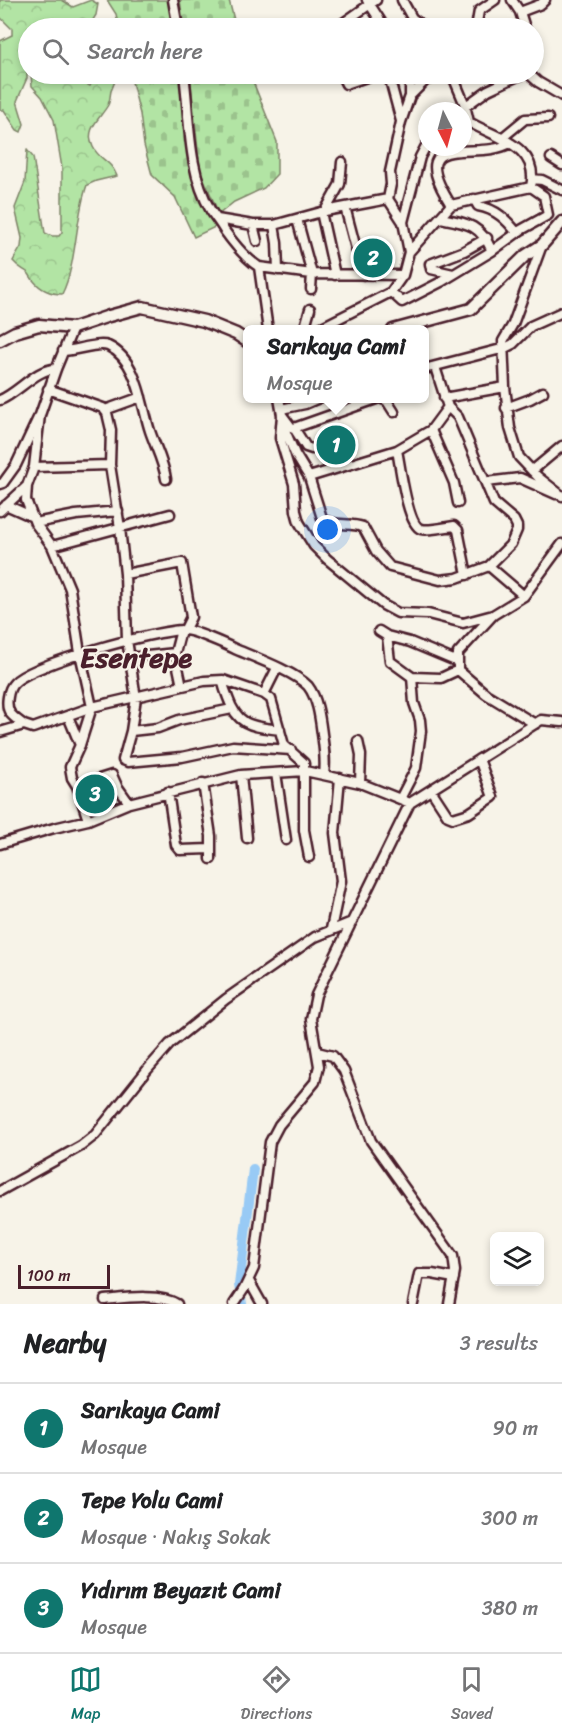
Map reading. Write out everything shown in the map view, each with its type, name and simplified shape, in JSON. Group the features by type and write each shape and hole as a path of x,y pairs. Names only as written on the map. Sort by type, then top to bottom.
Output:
{"main road":[{"path":"414,325 473,311 525,256 542,245 562,222"},
{"path":"0,340 15,332 39,325 73,328 142,307 204,321 243,339"}],"street":[{"path":"173,0 176,18"},
{"path":"402,0 412,18"},
{"path":"478,18 479,11 495,0"},
{"path":"512,0 522,18"},
{"path":"520,12 541,4 545,0"},
{"path":"349,18 370,1 379,18"},
{"path":"185,84 195,167 206,200 230,238 249,261 259,267 312,274 403,275"},
{"path":"391,84 401,122"},
{"path":"326,325 391,292 403,275 409,252 403,222 388,200 391,184 390,172 401,122 410,96 410,84"},
{"path":"410,96 422,84"},
{"path":"455,84 460,102"},
{"path":"472,103 488,90 501,84"},
{"path":"541,84 562,96"},
{"path":"451,205 438,182 436,163 439,158 448,152 501,148 525,120 548,118"},
{"path":"391,292 402,302 492,251 548,215 544,196 532,183 525,154 506,140 472,123"},
{"path":"403,222 421,156"},
{"path":"551,158 562,165"},
{"path":"336,275 323,211 340,184 342,162"},
{"path":"409,252 451,205 542,180 562,190"},
{"path":"474,199 478,206 487,208 504,218 517,233"},
{"path":"217,219 253,225 274,225 323,211 388,200"},
{"path":"345,207 363,275"},
{"path":"440,218 479,230 487,238 492,251"},
{"path":"297,219 312,274 311,289"},
{"path":"253,225 257,241"},
{"path":"274,225 278,270"},
{"path":"453,274 434,271 430,264 464,251 487,238"},
{"path":"542,245 513,324 503,341 506,408 519,457 562,496"},
{"path":"259,267 267,325"},
{"path":"305,325 310,309"},
{"path":"429,368 504,348 513,344 531,326 562,312"},
{"path":"1,480 16,465 39,415 73,328"},
{"path":"63,351 104,345 117,351 129,367 141,397 146,420 166,479"},
{"path":"281,416 295,454 309,477 322,518 331,523 348,523 363,527 376,551 390,567 440,580 467,575 489,566 511,544 517,526 514,520 494,503 458,417 446,403 435,367"},
{"path":"0,400 10,396 47,368 56,369"},
{"path":"309,477 397,450 431,430 446,403 505,387"},
{"path":"48,390 105,410 111,430 110,465 125,574 126,640 136,698 131,731 123,760 128,762 182,757 233,746 291,750"},
{"path":"506,408 543,392"},
{"path":"105,410 141,397"},
{"path":"279,403 280,438 294,484 298,522 327,560 383,605 398,613 428,614 463,623 493,615 525,596 562,544"},
{"path":"281,416 308,403"},
{"path":"294,428 367,403"},
{"path":"388,403 394,412"},
{"path":"39,415 34,467 27,486 27,500 34,520 52,546 70,588 80,653 92,707 70,766 72,778 77,786 88,820"},
{"path":"281,416 294,428 301,442 312,449"},
{"path":"431,430 454,483 458,503"},
{"path":"532,471 562,446"},
{"path":"397,450 408,507 414,525 422,530 454,526 458,530 467,575"},
{"path":"34,467 110,465"},
{"path":"486,482 520,478 562,496"},
{"path":"27,486 3,508 34,520 118,511"},
{"path":"52,546 171,514"},
{"path":"125,574 182,563 191,617 183,630 176,652 182,686"},
{"path":"489,566 525,596"},
{"path":"458,666 458,653 493,615"},
{"path":"309,857 304,830 304,764 284,745 271,699 264,694 223,680 204,681 92,707 33,728 24,725 11,715 8,708 9,692 14,683 26,674 80,653 126,640 183,630 277,668 299,679 309,688 319,712 326,764 324,775"},
{"path":"458,666 441,678 412,677 390,661 383,634 410,642 458,666 486,694 535,724"},
{"path":"129,658 176,652"},
{"path":"264,694 277,668"},
{"path":"400,799 416,768 422,731 414,703 412,677"},
{"path":"223,680 231,709 240,720 252,726 280,730"},
{"path":"131,731 158,728 179,720 231,709"},
{"path":"68,716 80,744"},
{"path":"234,1304 254,1268 270,1142 279,1125 315,1082 319,1066 311,1019 316,995 410,803 541,720 562,722"},
{"path":"0,732 24,725"},
{"path":"358,741 361,755 360,783"},
{"path":"430,790 448,816 453,818 469,813 493,797 479,759"},
{"path":"0,844 88,820 129,803 241,775 305,771 360,783 410,803"},
{"path":"276,773 286,840"},
{"path":"77,786 112,775 129,803"},
{"path":"241,775 247,838"},
{"path":"331,929 341,881 335,832 340,778"},
{"path":"203,783 211,836 211,860"},
{"path":"168,792 176,845 180,849 210,849"},
{"path":"0,1191 95,1136 170,1044 226,999 315,937 352,922"},
{"path":"317,1053 333,1056 344,1071 371,1141 453,1256 454,1278 449,1304"},
{"path":"413,1304 419,1274 454,1278"},
{"path":"246,1285 262,1304"},
{"path":"105,1300 138,1297 171,1300 177,1304"}],"green space":[{"path":"0,0 62,0 73,7 91,0 98,4 94,18 18,18 18,84 24,84 17,101 24,124 21,132 17,130 4,110 0,110 0,41 12,35 12,29 0,17"},
{"path":"107,0 170,0 173,18 117,18"},
{"path":"180,0 229,0 234,18 183,18"},
{"path":"32,84 86,84 90,86 91,84 114,84 108,105 94,124 90,135 96,152 111,166 117,176 87,185 80,212 71,269 62,294 43,289 13,261 21,247 22,238 15,208 25,182 27,150 33,157 45,233 59,236 62,232 62,168 54,120 42,97"},
{"path":"132,84 182,84 190,170 200,199 215,227 194,237 175,197 152,175 144,145 140,114"},
{"path":"191,84 254,84 277,142 277,174 264,188 234,202 219,214 200,170"}],"waterway":[{"path":"242,1304 239,1285 253,1169"}],"place":[{"name":"Tepe Yolu Cami","path":"373,258"},
{"name":"Sarıkaya Cami","path":"336,445"},
{"name":"Yıdırım Beyazıt Cami","path":"95,794"}],"district":[{"name":"Esentepe","path":"136,657"}]}
